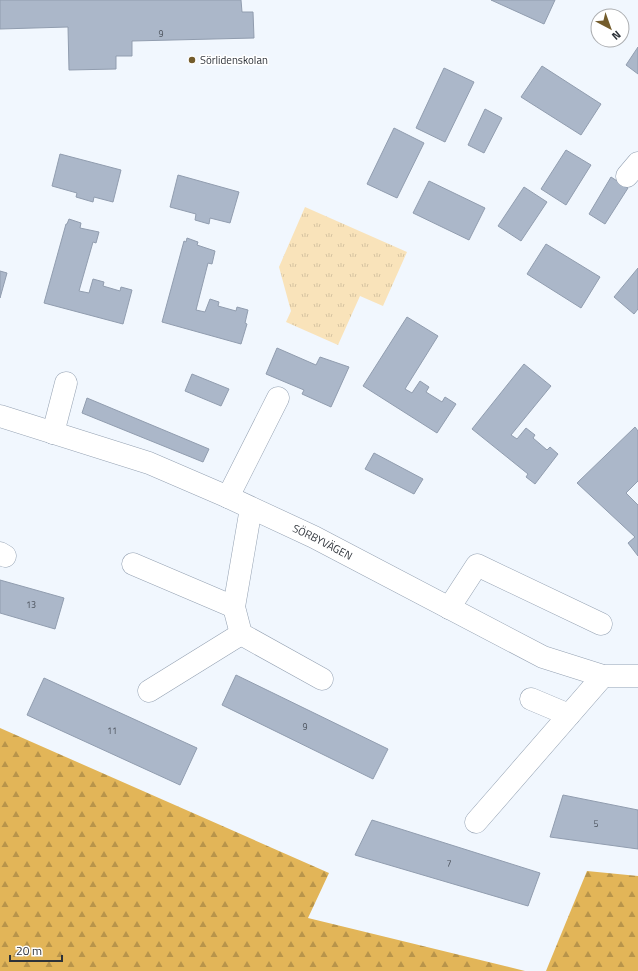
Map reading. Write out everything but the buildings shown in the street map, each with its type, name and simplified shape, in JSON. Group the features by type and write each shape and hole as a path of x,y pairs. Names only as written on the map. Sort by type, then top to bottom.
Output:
{"street":[{"path":"53,432 66,383"},
{"path":"228,497 278,398"},
{"name":"SÖRBYVÄGEN","path":"0,416 149,463 228,497 314,536 542,657 603,676 638,676"},
{"path":"251,508 234,607 241,634 322,679"},
{"path":"133,564 234,607"},
{"path":"450,608 476,565 601,624"},
{"path":"149,691 241,634"},
{"path":"476,822 603,676"},
{"path":"531,699 569,715"}],"green space":[{"path":"305,207 407,252 383,306 360,296 338,345 286,322 291,311 279,267"},
{"path":"0,728 329,873 308,918 525,971 0,971"},
{"path":"587,871 638,876 638,971 546,971"}],"place":[{"name":"Sörlidenskolan","path":"192,60"}]}
